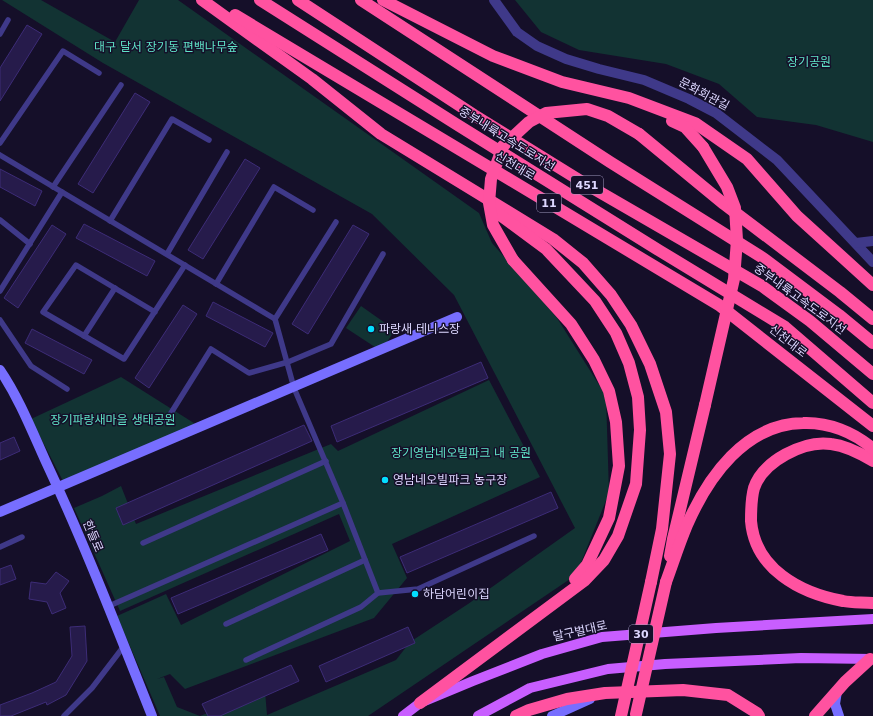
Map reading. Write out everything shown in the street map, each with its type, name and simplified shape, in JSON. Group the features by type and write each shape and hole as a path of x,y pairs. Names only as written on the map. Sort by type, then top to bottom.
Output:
{"highway":[{"path":"202,0 312,79 381,134 553,239 584,264 611,295 631,324 650,364 666,412 670,454 662,529 621,716"},
{"name":"신천대로","path":"210,0 719,305 873,426"},
{"name":"중부내륙고속도로지선","path":"260,0 483,141 785,327 873,403"},
{"name":"중부내륙고속도로지선","path":"298,0 474,115 584,183 762,286 810,321 873,374"},
{"path":"361,0 604,158 763,258 839,315 873,343"},
{"path":"383,0 493,56 562,82 629,98 695,123 747,159 797,216 873,285"},
{"path":"629,98 685,127 703,147 727,187 735,208 737,240 734,279 673,539 666,582 636,715"},
{"path":"556,601 587,565 609,518 618,466 616,422 608,391 594,360 571,324 513,260 493,225 489,203 491,180 503,146 529,122 546,113 587,109 608,116 639,134 724,204 840,292 873,319"},
{"path":"420,703 584,581 604,560 618,536 636,484 640,430 638,397 629,364 616,333 595,301 546,249 447,174"},
{"path":"666,582 687,525 702,496 728,460 743,445 777,427 793,423 810,423 826,425 843,430 857,437 873,449"},
{"path":"873,461 859,452 831,444 818,443 790,452 777,460 763,474 754,488 751,510 752,532 762,556 770,566 782,576 808,591 825,597 844,601 873,602"},
{"path":"815,716 837,691 871,659"},
{"path":"516,716 529,710 567,699 604,693 683,690 728,695 757,713 759,716"}],"main road":[{"name":"달구벌대로","path":"403,716 420,703 472,681 542,654 602,637 716,628 873,619"},
{"path":"478,716 530,688 608,669 665,664 801,658 871,659"}],"street":[{"name":"문화회관길","path":"494,0 518,32 537,46 566,59 644,80 689,99 716,113 776,160 873,262"},
{"path":"856,243 873,241"},
{"path":"0,512 457,318"},
{"name":"한들로","path":"0,370 11,386 58,487 109,606 152,716"},
{"path":"837,691 835,704 839,716"},
{"path":"552,716 604,693"}],"lane":[{"path":"0,34 8,20"},
{"path":"0,143 63,51 99,73"},
{"path":"53,187 121,85"},
{"path":"110,221 172,119 209,140"},
{"path":"167,254 227,152"},
{"path":"0,155 275,319 294,388 326,461 378,593"},
{"path":"216,284 274,187 312,210"},
{"path":"0,291 62,192"},
{"path":"0,220 30,244"},
{"path":"275,319 336,222"},
{"path":"166,421 211,349 249,373 288,362 331,344 383,254"},
{"path":"155,312 76,265 43,312 124,359 155,312 185,265"},
{"path":"84,336 115,288"},
{"path":"0,320 31,366 67,389"},
{"path":"143,543 326,461"},
{"path":"109,606 343,503"},
{"path":"246,660 361,607 378,593 418,589 534,536"},
{"path":"0,548 22,537"},
{"path":"226,624 365,560"},
{"path":"64,716 92,688 124,646"}],"green space":[{"name":"대구 달서 장기동 편백나무숲","path":"2,0 41,0 115,42 139,0 178,0 479,213 492,243 557,318 606,396 609,493 576,575 368,716 200,716 265,691 267,715 396,660 410,642 468,604 575,528 454,295 372,214 103,63"},
{"name":"장기공원","path":"515,0 873,0 873,142 816,125 757,117 719,84 666,64 579,50 541,32"},
{"name":"파랑새 테니스장","path":"361,306 395,330 381,351 346,328"},
{"name":"장기파랑새마을 생태공원","path":"121,377 197,425 63,481 31,419"},
{"name":"장기영남네오빌파크 내 공원","path":"489,380 540,477 392,544 407,578 374,618 185,689 170,674 157,679 164,677 177,707 200,716 160,716 117,616 166,594 181,625 350,541 339,514 120,611 74,508 121,486 136,524 331,444 338,451"}],"building":[{"path":"27,25 42,34 0,101 0,68"},
{"path":"135,93 150,102 93,193 78,184"},
{"path":"245,159 260,168 203,259 188,250"},
{"path":"0,169 42,191 35,206 0,187"},
{"path":"84,224 155,261 147,276 76,238"},
{"path":"52,225 66,234 18,308 4,298"},
{"path":"353,225 369,234 308,334 292,324"},
{"path":"213,302 273,333 265,347 206,316"},
{"path":"183,305 197,314 149,388 135,378"},
{"path":"32,329 92,360 84,374 25,343"},
{"path":"481,362 488,378 337,442 331,426"},
{"path":"304,425 312,441 123,525 116,508"},
{"path":"14,437 20,451 0,460 0,443"},
{"path":"551,492 558,508 407,573 400,557"},
{"path":"321,534 328,550 178,614 171,598"},
{"path":"11,565 16,579 0,585 0,569"},
{"path":"56,572 69,581 60,593 66,608 52,614 47,602 29,599 31,582 46,584"},
{"path":"85,626 87,661 66,695 47,705 46,702 11,716 0,716 0,705 56,682 72,656 70,627"},
{"path":"408,627 415,643 326,682 319,666"},
{"path":"291,665 299,681 220,716 208,716 202,704"}],"place":[{"name":"파랑새 테니스장","path":"371,329"},
{"name":"영남네오빌파크 농구장","path":"385,480"},
{"name":"하담어린이집","path":"415,594"}]}
